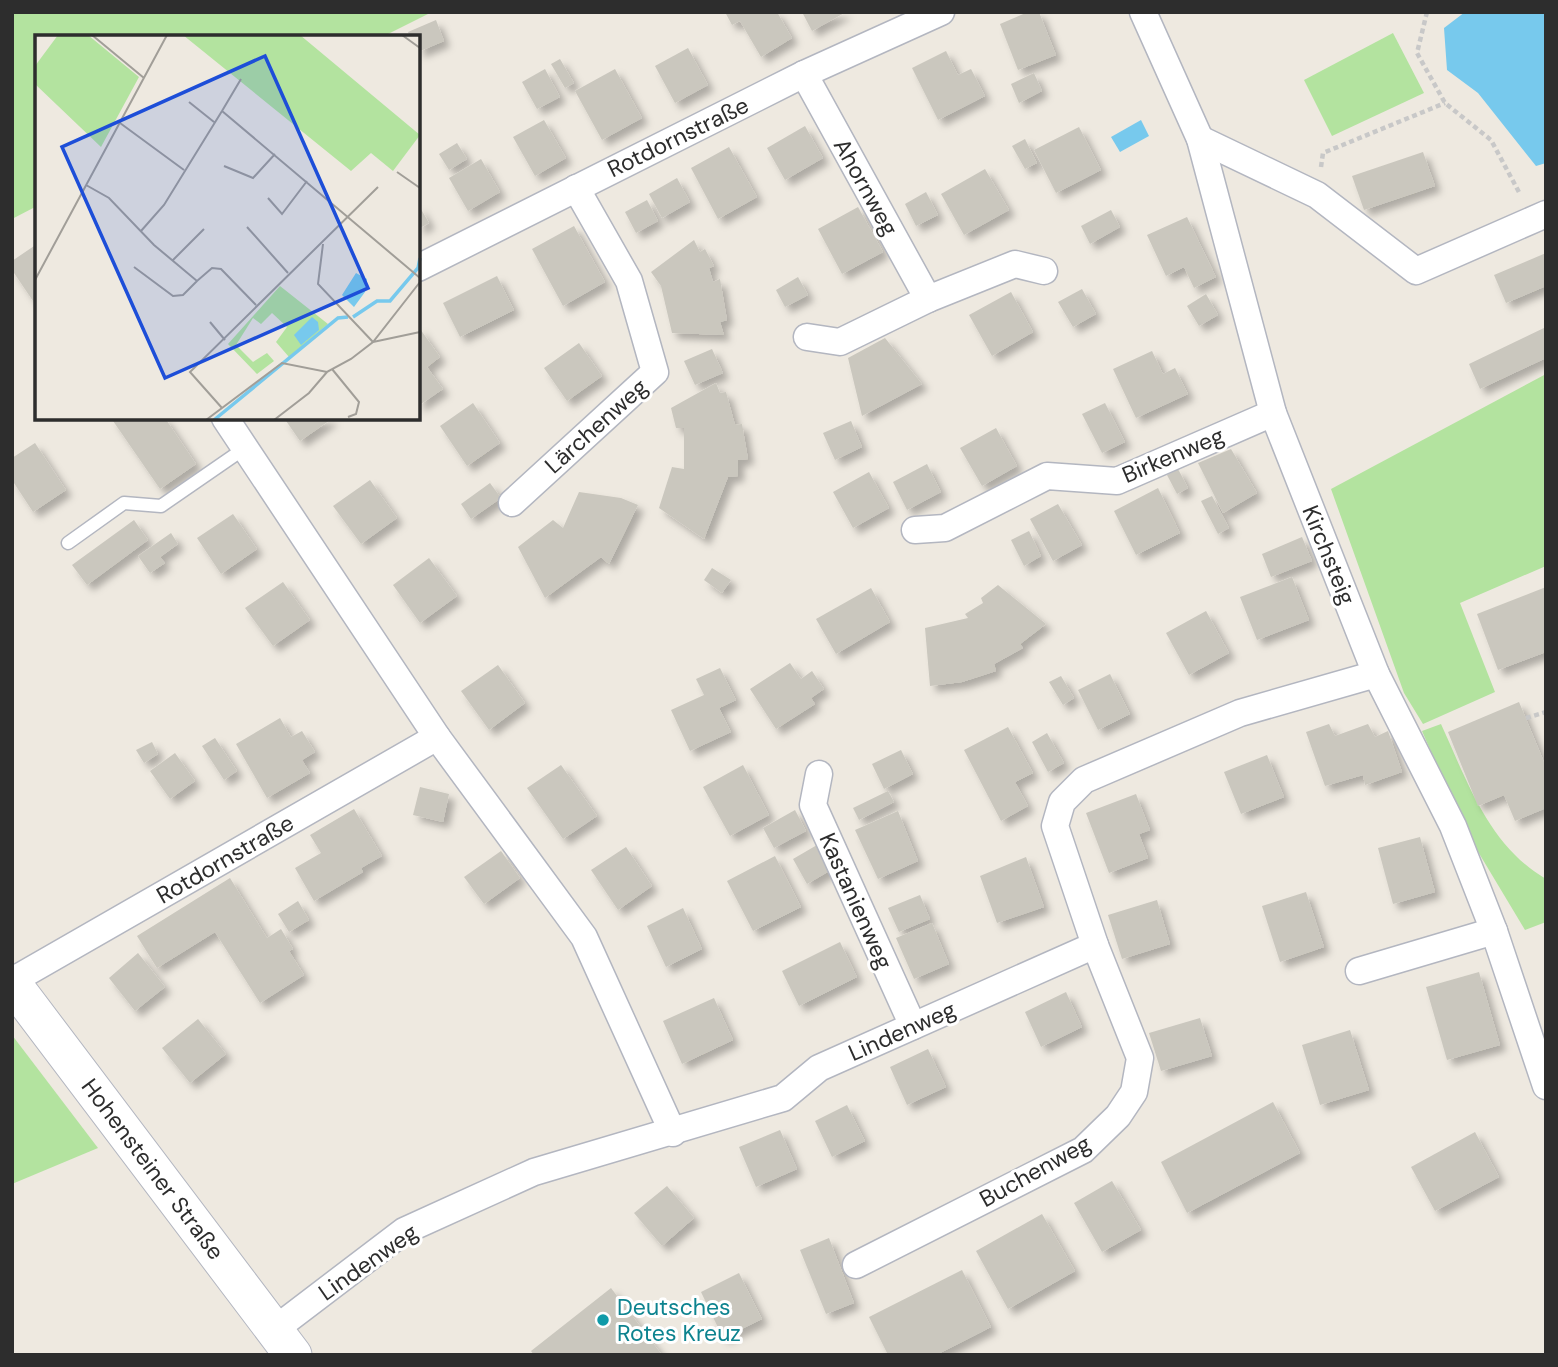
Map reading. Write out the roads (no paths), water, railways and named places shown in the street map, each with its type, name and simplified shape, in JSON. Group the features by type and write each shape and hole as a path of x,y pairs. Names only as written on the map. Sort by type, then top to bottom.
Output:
{"main road":[{"name":"Hohensteiner Straße","path":"12,982 284,1342"}],"street":[{"name":"Rotdornstraße","path":"420,267 804,75 941,12"},
{"name":"Kirchsteig","path":"1143,12 1200,139 1273,413 1376,674 1453,826 1494,931 1546,1086"},
{"name":"Ahornweg","path":"804,75 928,299"},
{"path":"1200,139 1317,195 1416,271 1540,216"},
{"name":"Lärchenweg","path":"512,503 655,372 629,281 576,188"},
{"path":"807,337 839,342 928,299 1015,264 1044,271"},
{"name":"Birkenweg","path":"915,530 945,528 1047,476 1117,481 1273,413"},
{"path":"226,420 437,737 584,937 673,1133"},
{"path":"1095,945 1055,826 1062,802 1069,794 1084,780 1240,713 1376,674"},
{"name":"Rotdornstraße","path":"12,982 437,737"},
{"name":"Kastanienweg","path":"819,774 813,805 913,1026"},
{"path":"1359,971 1494,931"},
{"name":"Lindenweg","path":"284,1342 404,1231 534,1172 673,1133 783,1098 819,1068 1095,945"},
{"name":"Buchenweg","path":"856,1265 1083,1150 1118,1116 1134,1092 1140,1058 1095,945"}],"lane":[{"path":"68,543 124,503 161,506 245,449"}],"water":[{"path":"1465,12 1546,12 1546,163 1536,166 1478,93 1447,70 1444,28"},
{"path":"1141,120 1149,136 1120,152 1111,137"}],"place":[{"name":"Deutsches Rotes Kreuz","path":"603,1320"}]}
